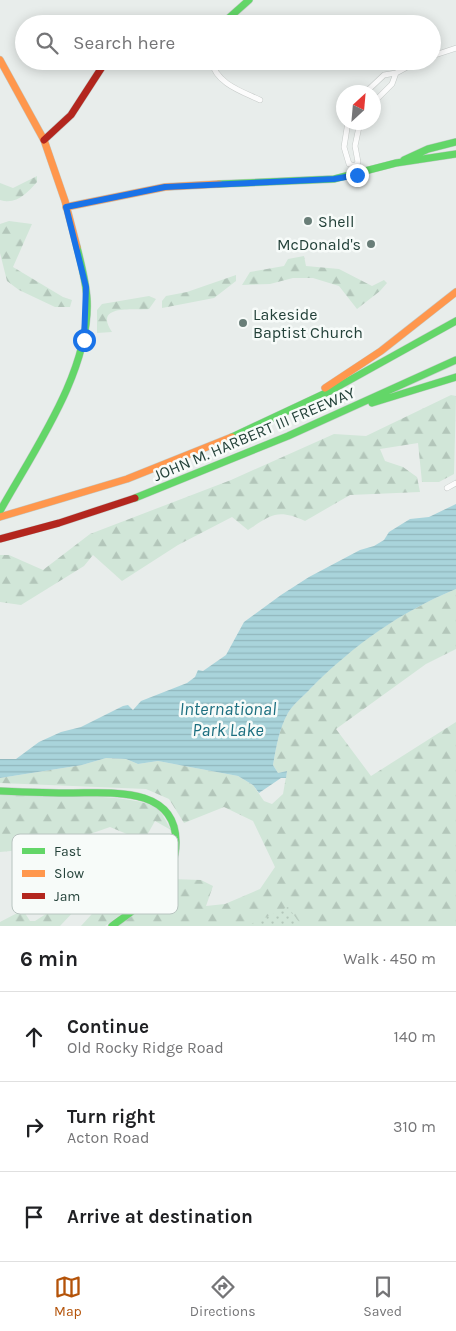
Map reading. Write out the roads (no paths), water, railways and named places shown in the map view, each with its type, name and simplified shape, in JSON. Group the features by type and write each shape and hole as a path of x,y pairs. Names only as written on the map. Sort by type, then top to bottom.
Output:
{"main road":[{"path":"234,15 249,0"},
{"path":"0,60 44,140 66,207 86,287 86,319 83,346 72,381 0,511"},
{"path":"44,140 71,115 100,70"},
{"path":"66,207 165,187 334,179 357,175 456,142"},
{"path":"396,163 456,154"},
{"path":"294,409 382,351 456,292"},
{"name":"JOHN M. HARBERT III FREEWAY","path":"0,517 118,482 216,445 294,409 456,321"},
{"name":"JOHN M. HARBERT III FREEWAY","path":"0,539 102,510 202,475 456,360"},
{"path":"355,406 394,398 456,377"},
{"path":"0,791 125,794 148,800 164,810 171,820 174,834"},
{"path":"112,926 128,914"}],"street":[{"path":"441,53 456,48"},
{"path":"216,70 220,79 227,85 260,100"},
{"path":"373,85 384,75 402,70"},
{"path":"381,95 392,84 396,73"},
{"path":"347,130 344,147 349,164 355,166"},
{"path":"357,175 355,166 358,162 355,146 358,130"},
{"path":"447,488 456,483"}],"water":[{"name":"International Park Lake","path":"456,504 456,589 416,608 379,631 327,672 293,706 282,725 273,765 278,773 287,771 286,778 281,778 259,793 253,785 238,776 158,761 138,764 126,759 106,758 82,765 0,778 0,759 16,759 39,742 61,732 81,727 123,706 128,705 133,710 141,701 187,683 195,677 198,670 203,671 226,655 244,622 281,595 309,577 360,550 374,546 384,540 389,532 410,519 429,517"}],"place":[{"name":"Shell","path":"308,221"},
{"name":"McDonald's","path":"371,244"},
{"name":"Lakeside Baptist Church","path":"243,323"}]}
